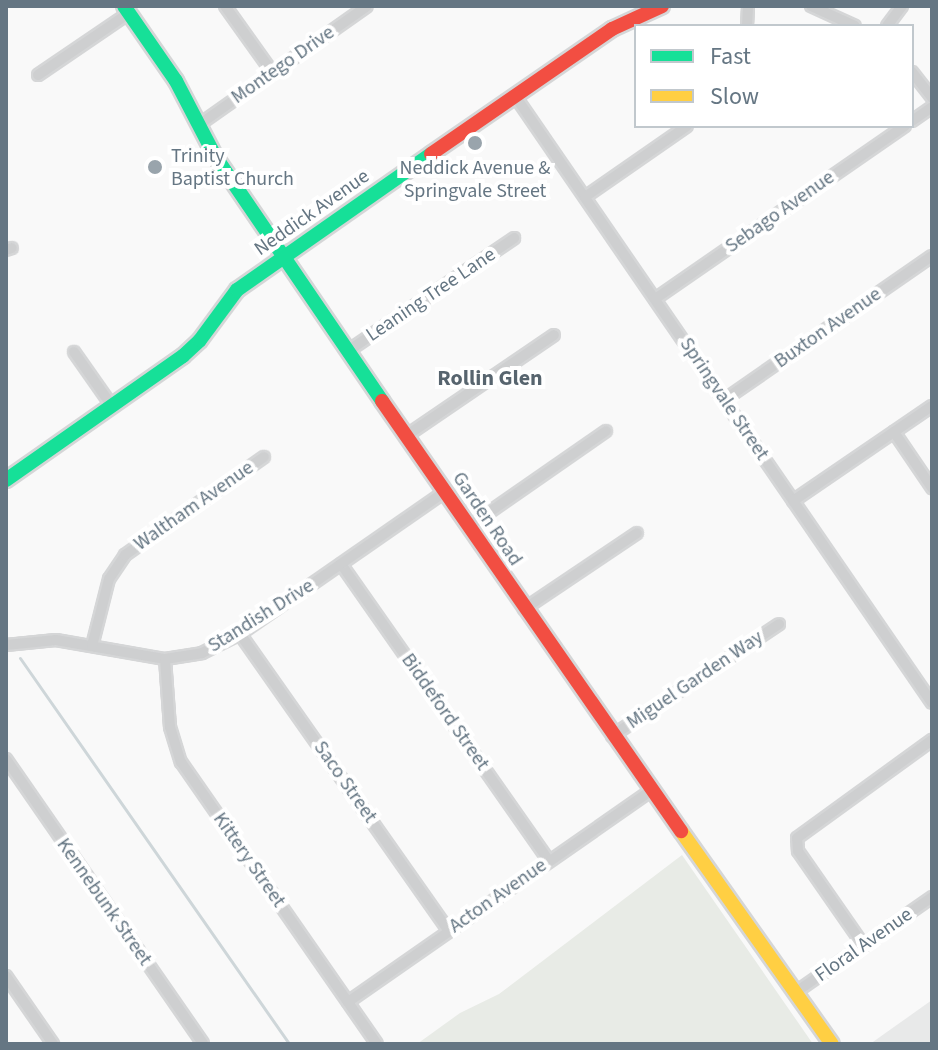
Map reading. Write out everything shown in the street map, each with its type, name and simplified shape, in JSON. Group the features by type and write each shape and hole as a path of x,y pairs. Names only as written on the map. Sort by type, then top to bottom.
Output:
{"street":[{"path":"225,6 272,72"},
{"name":"Montego Drive","path":"200,124 367,6"},
{"name":"Neddick Avenue","path":"6,480 190,350 237,290 612,29 662,6"},
{"path":"811,6 851,24"},
{"path":"888,24 902,6"},
{"path":"38,75 126,9"},
{"name":"Garden Road","path":"126,9 176,81 215,156 283,257 650,791 832,1044"},
{"path":"914,75 932,98"},
{"name":"Springvale Street","path":"515,96 932,703"},
{"path":"914,120 932,107"},
{"path":"585,197 684,128"},
{"name":"Sebago Avenue","path":"655,299 902,128"},
{"name":"Leaning Tree Lane","path":"348,351 514,238"},
{"name":"Buxton Avenue","path":"724,400 932,256"},
{"path":"406,436 554,335"},
{"path":"74,352 112,406"},
{"path":"793,501 932,406"},
{"path":"468,527 606,431"},
{"path":"894,432 932,488"},
{"name":"Waltham Avenue","path":"92,646 109,579 125,555 264,457"},
{"name":"Standish Drive","path":"6,645 40,640 165,659 208,651 240,634 444,492"},
{"path":"524,609 637,533"},
{"name":"Biddeford Street","path":"341,564 548,860"},
{"name":"Miguel Garden Way","path":"612,736 779,624"},
{"name":"Saco Street","path":"240,634 449,931"},
{"name":"Kittery Street","path":"165,659 170,727 181,762 377,1044"},
{"path":"864,946 798,851 797,838 932,740"},
{"name":"Kennebunk Street","path":"6,759 203,1044"},
{"name":"Acton Avenue","path":"348,1002 650,791"},
{"name":"Floral Avenue","path":"796,992 932,897"},
{"path":"6,976 53,1044"}],"shaded area":[{"path":"682,855 813,1044 417,1044 460,1013 499,994"},
{"path":"932,1000 932,1044 870,1044"}],"waterway":[{"path":"20,658 289,1044"}],"traffic: fast":[{"path":"124,6 176,81 215,156 382,401"},
{"path":"6,480 183,356 200,340 237,290 431,154"}],"traffic: slow":[{"path":"681,831 832,1044"}],"traffic: jam":[{"path":"431,154 612,29 662,6"},
{"path":"382,401 681,831"}],"place":[{"name":"Neddick Avenue & Springvale Street","path":"475,143"},
{"name":"Trinity Baptist Church","path":"155,167"}],"district":[{"name":"Rollin Glen","path":"490,379"}]}
